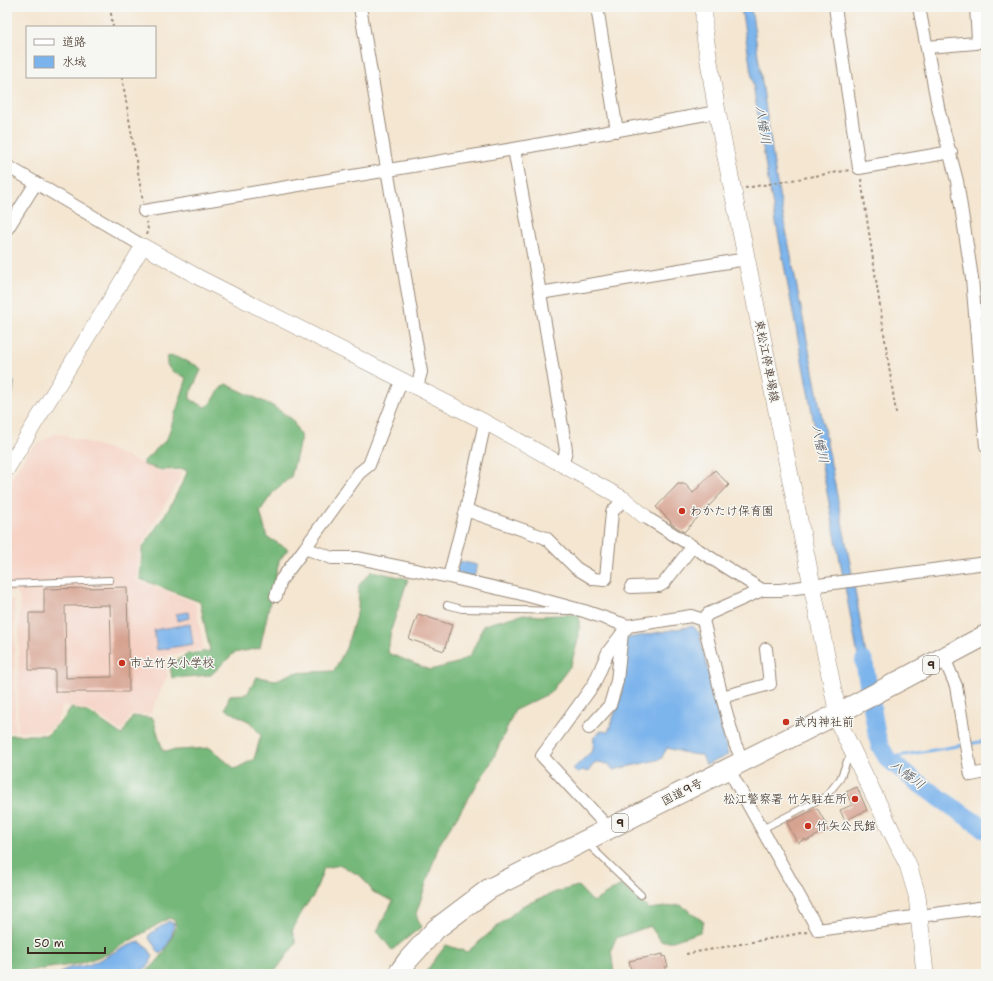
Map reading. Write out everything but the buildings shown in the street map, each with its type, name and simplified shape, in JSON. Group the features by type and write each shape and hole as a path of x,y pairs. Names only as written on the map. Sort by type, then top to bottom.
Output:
{"highway":[{"name":"国道9号","path":"398,974 408,960 436,929 464,906 489,889 835,715 986,636"}],"main road":[{"name":"東松江停車場線","path":"704,7 704,30 717,112 836,705 835,715"},
{"path":"835,715 854,756 889,823 908,865 917,895 924,974"}],"street":[{"path":"360,7 421,372 417,386"},
{"path":"597,7 618,131"},
{"path":"835,7 859,168 951,152"},
{"path":"919,7 940,112 957,181 972,278 981,316 986,446"},
{"path":"927,47 976,44 978,39 976,7"},
{"path":"144,211 514,149 717,112"},
{"path":"514,149 566,450 563,464"},
{"path":"7,166 200,278 417,386 563,464 624,499 644,516 762,590"},
{"path":"7,229 36,183"},
{"path":"7,470 143,246"},
{"path":"540,293 746,259"},
{"path":"276,596 281,580 342,495 359,473 369,465 402,379"},
{"path":"449,577 466,510 485,422"},
{"path":"466,510 546,538 576,568 594,579 604,580 606,578 612,512 624,499"},
{"path":"631,587 662,585 692,547"},
{"path":"305,548 332,558 358,558 518,593 584,611 625,630 691,616 703,620"},
{"path":"703,620 708,614 715,610 762,590 773,591 842,583 986,563"},
{"path":"703,620 735,744 735,765 762,829 818,930 986,907"},
{"path":"589,728 610,706 617,681 625,630"},
{"path":"608,830 603,822 542,756 594,684 608,652 625,630"},
{"path":"722,697 770,684 766,649"},
{"path":"944,658 956,686 971,775 986,772"}],"lane":[{"path":"7,584 110,580"},
{"path":"447,605 469,609 584,611"},
{"path":"762,829 826,796 840,779 847,761 854,756"},
{"path":"585,841 641,895"}],"path":[{"path":"110,7 113,26"},
{"path":"122,78 148,229 143,246"},
{"path":"732,190 859,168 896,413"},
{"path":"686,954 818,930"},
{"path":"31,974 48,971 52,974"}],"shaded area":[{"path":"56,433 107,448 161,472 180,472 179,480 140,548 136,580 195,603 204,649 166,655 167,677 150,714 131,714 122,731 92,711 63,705 56,723 47,731 17,732 20,597 16,592 7,592 7,485 29,450"},
{"path":"7,600 14,600 15,732 7,732"}],"green space":[{"path":"173,356 198,366 201,370 190,394 190,399 205,407 212,402 220,389 226,384 271,405 292,419 301,437 291,477 275,490 260,511 267,537 288,549 279,561 260,648 234,653 211,675 172,678 170,665 188,654 210,651 200,602 140,579 142,549 170,507 187,473 185,469 162,470 144,465 144,461 167,439 186,381 185,377 171,370 167,365 167,357"},
{"path":"372,571 408,579 391,630 388,653 430,670 457,663 470,656 484,625 524,614 539,616 579,614 579,636 571,665 550,693 515,710 492,761 439,845 416,914 421,927 392,950 377,931 393,901 373,892 362,877 341,865 324,868 314,895 304,908 292,931 296,943 273,974 144,974 156,963 171,941 176,926 174,920 169,918 107,954 78,964 7,974 7,735 47,735 65,717 71,708 90,713 122,735 133,716 153,718 163,751 210,748 235,769 254,759 261,735 250,722 225,709 230,695 247,694 257,677 276,680 293,673 334,671 346,648 358,609 359,585"},
{"path":"621,885 649,909 681,905 704,922 700,932 673,941 661,941 650,926 616,938 611,950 614,974 424,974 446,945 467,952 522,906 556,892 578,886 593,902"}],"water":[{"path":"741,7 751,7 776,178 853,579 871,684 864,688 768,180"},
{"path":"11,382 14,382 12,396 7,401"},
{"path":"459,561 477,565 474,577 456,573"},
{"path":"188,612 189,618 177,621 176,614"},
{"path":"190,624 193,644 157,650 154,630"},
{"path":"693,626 699,633 728,755 706,765 702,755 689,754 667,748 661,759 613,770 609,764 594,763 588,772 582,770 577,773 573,769 593,750 594,737 601,731 608,732 622,694 623,639"},
{"path":"169,921 174,924 173,932 168,945 160,954 149,938 149,935"},
{"path":"140,942 147,947 153,956 149,965 139,974 59,974 66,969 91,964 120,949"}],"waterway":[{"name":"八幡川","path":"864,661 877,736 880,746 887,758 915,781 986,830"},
{"path":"968,744 986,741"},
{"path":"887,758 963,745"}],"place":[{"name":"わかたけ保育園","path":"682,511"},
{"name":"市立竹矢小学校","path":"122,663"},
{"name":"武内神社前","path":"786,722"},
{"name":"松江警察署 竹矢駐在所","path":"855,799"},
{"name":"竹矢公民館","path":"808,826"}]}
